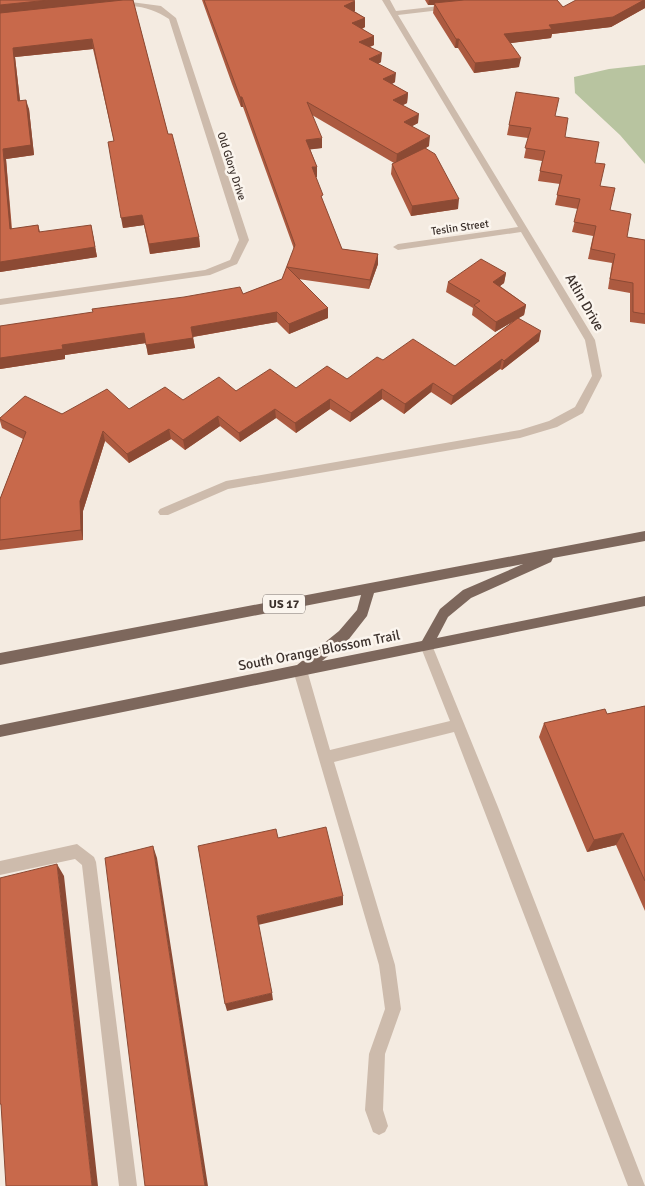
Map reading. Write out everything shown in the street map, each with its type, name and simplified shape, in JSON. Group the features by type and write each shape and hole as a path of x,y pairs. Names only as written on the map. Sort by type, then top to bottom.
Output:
{"main road":[{"name":"US 17","path":"0,659 645,536"},
{"path":"426,645 444,613 467,594 568,550"},
{"path":"300,670 344,635 363,612 369,588"},
{"name":"South Orange Blossom Trail","path":"0,731 645,601"}],"street":[{"name":"Atlin Drive","path":"164,512 226,485 520,434 553,424 579,410 597,376 590,340 386,0"},
{"name":"Old Glory Drive","path":"0,302 207,273 234,262 244,240 172,18 158,8 131,4 112,6"},
{"path":"394,14 462,6"},
{"name":"Teslin Street","path":"398,247 525,229"},
{"path":"426,645 637,1186"},
{"path":"300,670 327,756 387,965 393,1009 377,1054 374,1110 379,1126"},
{"path":"327,756 458,725"},
{"path":"0,868 77,851 89,862 128,1186"}],"green space":[{"path":"645,65 645,164 620,135 575,93 574,77 609,69"}],"building":[{"path":"0,0 49,0 0,5"},
{"path":"133,0 168,134 172,134 199,237 149,244 142,215 121,218 108,142 114,141 92,39 13,48 18,101 26,100 31,145 3,149 10,229 38,225 39,232 91,225 95,247 0,262 0,13"},
{"path":"204,0 355,1 344,6 365,18 352,23 374,36 359,42 382,53 369,59 396,73 383,79 408,93 393,100 419,114 404,122 430,136 397,154 307,102 322,138 306,140 317,167 312,167 323,195 321,196 342,249 378,254 370,280 287,267 328,308 289,324 277,312 191,327 193,338 146,345 144,333 62,345 63,349 0,358 0,326 93,312 92,309 184,297 240,287 243,294 282,279 295,245 242,97 240,97"},
{"path":"464,0 557,0 563,7 576,0 644,0 613,17 549,25 552,29 504,34 521,58 475,63 459,39 456,39 434,3"},
{"path":"516,92 559,98 555,116 568,118 565,137 599,142 595,163 605,164 600,186 615,188 610,210 631,214 627,237 645,240 645,314 633,312 633,283 610,279 615,254 591,249 596,226 574,222 580,199 557,195 562,175 540,171 545,151 525,148 531,128 509,125"},
{"path":"425,148 435,154 459,199 412,206 392,164"},
{"path":"481,259 506,273 493,282 526,305 496,322 474,305 480,301 448,282"},
{"path":"518,318 541,331 504,361 502,359 453,396 433,383 405,404 382,389 351,413 330,399 295,423 275,409 239,433 218,416 183,440 169,429 127,454 103,431 80,501 81,530 0,540 0,499 26,432 0,418 25,396 62,414 107,389 129,409 165,387 183,400 219,377 236,391 270,369 296,388 327,366 347,379 377,357 383,360 413,339 455,366"},
{"path":"645,706 645,881 623,833 594,840 544,723 605,709 607,714"},
{"path":"326,827 343,896 257,916 272,993 225,1004 198,846 276,829 278,838"},
{"path":"153,846 205,1186 145,1186 105,858"},
{"path":"57,864 92,1186 6,1186 0,1104 0,878"}]}
